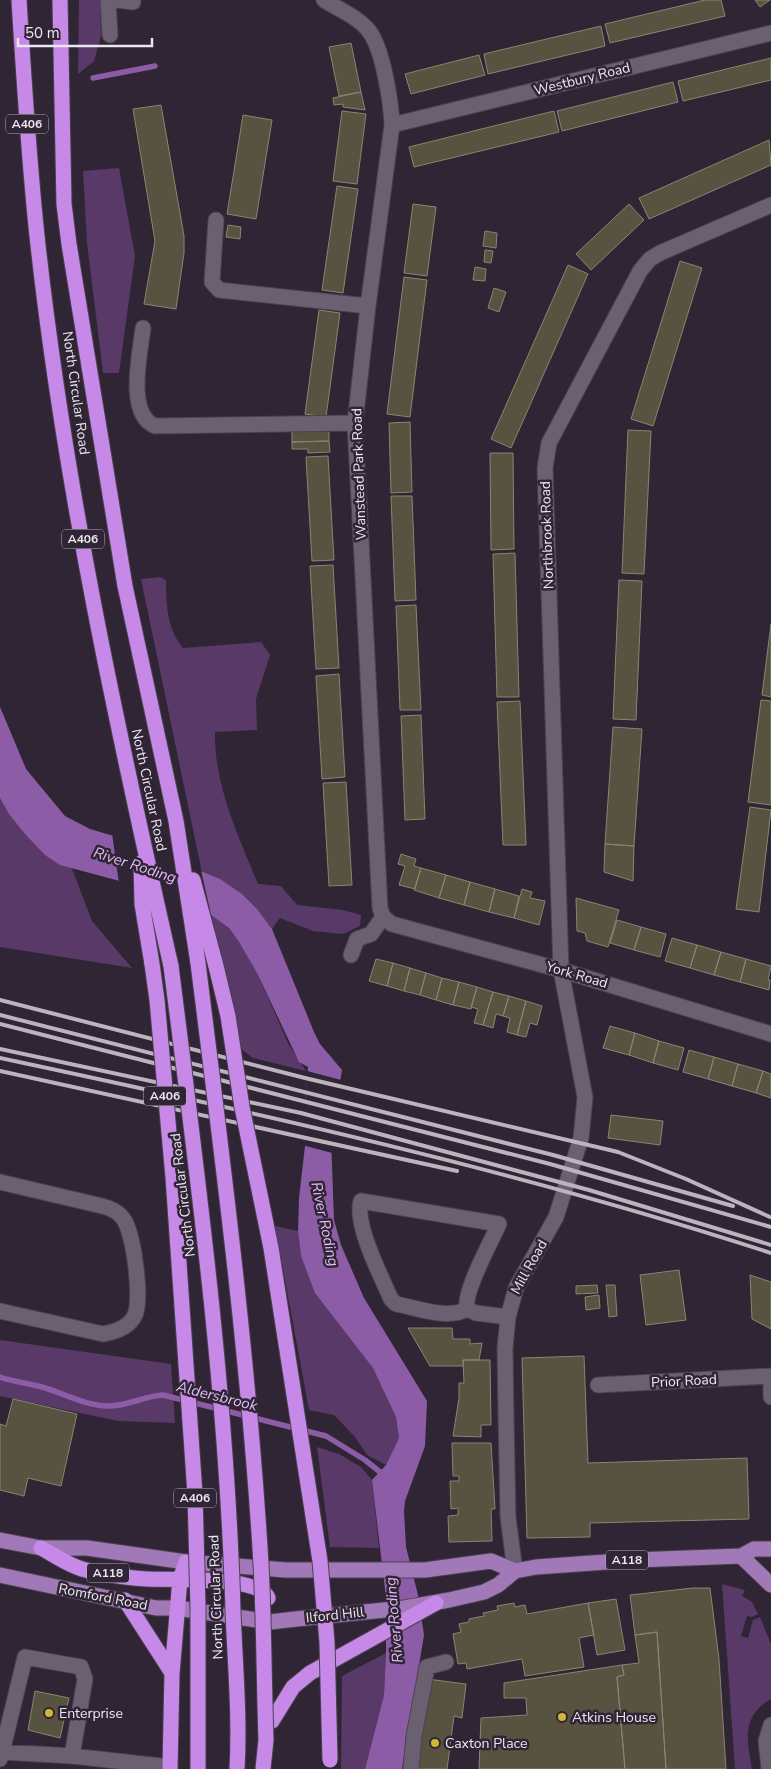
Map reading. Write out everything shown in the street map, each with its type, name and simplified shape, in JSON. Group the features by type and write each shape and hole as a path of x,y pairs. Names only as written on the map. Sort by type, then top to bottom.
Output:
{"highway":[{"name":"North Circular Road","path":"19,0 28,143 38,247 62,417 90,583 140,829 171,966 203,1223 221,1387 231,1557 237,1769"},
{"name":"North Circular Road","path":"60,0 64,204 69,244 125,586 176,821 198,963 233,1238 261,1564 266,1740 264,1769"},
{"name":"A406","path":"176,821 208,932 228,1016 242,1107 271,1248 289,1356 320,1561 326,1642 329,1769"},
{"name":"A406","path":"140,829 142,904 157,1000 173,1177 195,1494 198,1617 198,1769"},
{"name":"A118","path":"41,1548 82,1569 146,1579 180,1579 259,1588 268,1595 270,1622"},
{"path":"170,1768 172,1673 176,1646 177,1608 180,1579 186,1562"},
{"path":"125,1600 172,1673"},
{"path":"272,1721 293,1688 320,1666 436,1603"},
{"path":"270,1622 272,1721 270,1769"}],"main road":[{"name":"A118","path":"0,1540 41,1548 87,1548 186,1562 337,1571 425,1570 490,1561 515,1571"},
{"name":"Ilford Hill","path":"177,1608 270,1622 436,1603 484,1592 498,1585 515,1571 549,1566 624,1560 741,1556 754,1550 771,1550"},
{"path":"741,1556 771,1585"},
{"name":"Romford Road","path":"0,1575 156,1608 177,1608"}],"street":[{"path":"108,0 110,35"},
{"path":"117,0 132,2"},
{"name":"Wanstead Park Road","path":"324,0 358,21 369,32 375,42 390,97 392,125 368,306 355,424 380,908 383,917"},
{"name":"Westbury Road","path":"392,125 771,33"},
{"name":"Northbrook Road","path":"561,970 545,468 549,443 640,271 650,259 771,205"},
{"path":"216,220 212,282 220,290 368,306"},
{"path":"142,328 137,396 142,416 147,423 155,426 355,424"},
{"path":"351,955 357,939 371,934 383,917"},
{"name":"York Road","path":"383,917 392,924 561,970 771,1034"},
{"name":"Mill Road","path":"515,1571 508,1518 505,1348 508,1317 516,1288 556,1217 581,1138 585,1097 561,970"},
{"path":"0,1182 102,1206 114,1210 123,1218 129,1230 137,1284 137,1304 134,1317 119,1331 103,1334 0,1311"},
{"path":"361,1201 499,1224 466,1296 467,1309 458,1314 447,1314 396,1304 391,1299 363,1230 359,1207 361,1201"},
{"path":"467,1309 476,1313 508,1317"},
{"path":"771,1376 771,1397"},
{"name":"Prior Road","path":"598,1385 771,1376"},
{"path":"72,1756 85,1678 81,1667 25,1657 1,1755 72,1756 170,1768"},
{"path":"411,1769 414,1736 427,1667 446,1662"},
{"path":"769,1769 766,1741 771,1725"}],"shaded area":[{"path":"79,0 100,0 101,36 94,61 78,74"},
{"path":"119,168 135,256 119,373 103,373 87,243 83,171"},
{"path":"160,577 166,580 168,616 174,633 183,648 261,642 270,655 256,699 257,730 215,732 218,771 223,790 235,828 258,884 281,886 297,905 343,910 361,915 360,926 343,934 313,931 280,918 272,929 241,895 223,882 202,873 141,579"},
{"path":"0,707 26,769 42,790 92,921 132,968 0,947"},
{"path":"211,915 229,928 239,942 258,975 289,1045 306,1071 253,1058 238,1047"},
{"path":"275,1226 298,1231 301,1256 347,1333 373,1368 390,1401 396,1417 399,1438 386,1465 367,1455 355,1437 334,1415 309,1410"},
{"path":"0,1340 171,1364 175,1423 118,1421 0,1396"},
{"path":"317,1447 339,1454 361,1467 372,1480 379,1548 330,1547"},
{"path":"722,1584 745,1590 742,1596 752,1602 758,1614 752,1617 747,1616 741,1636 748,1638 753,1620 760,1617 771,1644 771,1699 755,1713 750,1721 748,1730 752,1769 735,1769"},
{"path":"386,1653 384,1695 365,1769 341,1769 342,1676"}],"water":[{"name":"River Roding","path":"0,707 26,769 65,816 90,829 117,837 220,879 242,894 257,909 272,929 320,1044 342,1070 331,1137 334,1220 341,1245 364,1298 427,1401 425,1446 405,1501 404,1511 406,1547 418,1595 424,1635 402,1769 365,1769 384,1695 386,1653 386,1598 372,1480 386,1465 399,1438 396,1417 373,1368 315,1293 301,1256 298,1231 299,1198 305,1146 303,1131 308,1067 299,1062 258,975 229,928 211,915 142,887 60,865 45,855 25,834 9,814 0,798"}],"pier":[{"path":"112,833 201,870 212,919 141,889 119,884"},
{"path":"307,1071 345,1081 333,1137 336,1154 302,1145 300,1130 306,1096"}],"building":[{"path":"705,0 721,0 725,16 610,43 605,24"},
{"path":"755,0 770,0 760,7"},
{"path":"601,26 605,46 488,74 484,54"},
{"path":"351,43 361,92 339,96 329,47"},
{"path":"479,55 485,75 411,94 405,74"},
{"path":"771,58 771,80 683,101 678,81"},
{"path":"673,82 678,102 562,131 557,111"},
{"path":"361,92 365,110 343,107 343,104 334,105 333,98"},
{"path":"161,105 184,236 184,253 176,309 144,304 155,241 133,109"},
{"path":"342,111 366,114 357,184 333,181"},
{"path":"554,111 559,132 414,167 409,147"},
{"path":"243,115 272,120 256,219 227,214"},
{"path":"769,140 771,165 649,219 639,198"},
{"path":"337,186 358,189 343,293 322,290"},
{"path":"413,204 436,207 427,276 404,273"},
{"path":"629,204 644,220 591,270 576,254"},
{"path":"228,225 241,227 240,239 226,237"},
{"path":"485,231 497,233 496,248 483,246"},
{"path":"485,250 493,251 491,263 484,262"},
{"path":"680,261 702,268 653,426 631,419"},
{"path":"568,265 588,274 511,448 491,439"},
{"path":"475,267 486,269 485,281 473,280"},
{"path":"404,277 427,280 410,417 387,414"},
{"path":"494,288 506,292 499,312 488,308"},
{"path":"319,310 340,313 326,417 305,414"},
{"path":"410,422 412,492 391,493 389,423"},
{"path":"329,428 329,441 292,442 292,432"},
{"path":"628,430 651,431 644,574 622,573"},
{"path":"329,441 330,452 308,453 308,449 292,449 292,442"},
{"path":"490,453 513,453 514,549 491,550"},
{"path":"328,456 334,560 312,561 306,457"},
{"path":"391,496 412,496 416,600 395,601"},
{"path":"515,553 519,697 497,697 493,554"},
{"path":"333,565 339,668 316,669 310,566"},
{"path":"619,580 642,581 636,720 613,719"},
{"path":"416,605 421,710 400,710 396,606"},
{"path":"771,624 771,697 762,695"},
{"path":"339,674 345,777 322,779 316,676"},
{"path":"761,700 771,701 771,805 748,802"},
{"path":"520,701 526,845 503,845 497,702"},
{"path":"421,715 425,819 405,820 401,716"},
{"path":"613,727 642,729 634,846 605,844"},
{"path":"346,782 352,885 329,886 323,783"},
{"path":"750,807 771,810 759,912 736,909"},
{"path":"605,844 634,846 633,881 604,872"},
{"path":"401,854 416,859 414,866 421,868 415,889 399,885 405,866 398,864"},
{"path":"421,868 446,875 439,898 414,890"},
{"path":"446,875 470,882 464,905 439,898"},
{"path":"470,882 495,889 489,912 464,905"},
{"path":"495,889 519,896 514,918 489,912"},
{"path":"522,889 532,892 530,898 545,901 539,925 514,918"},
{"path":"576,898 619,910 608,947 587,941 585,933 577,931"},
{"path":"617,920 641,927 634,950 610,943"},
{"path":"641,927 666,934 660,957 634,950"},
{"path":"672,938 697,945 690,968 665,961"},
{"path":"697,945 721,952 714,975 690,968"},
{"path":"721,952 746,959 740,982 714,975"},
{"path":"376,959 393,963 387,986 369,981"},
{"path":"746,959 771,966 768,980 770,980 769,990 740,982"},
{"path":"393,963 410,968 404,991 387,986"},
{"path":"410,968 426,973 420,995 404,991"},
{"path":"426,973 442,978 436,1000 420,995"},
{"path":"442,978 459,982 453,1005 436,1000"},
{"path":"459,982 477,987 471,1009 453,1005"},
{"path":"477,987 493,992 483,1025 474,1023 478,1009 471,1007"},
{"path":"493,992 509,996 503,1016 496,1014 493,1028 483,1025"},
{"path":"509,996 526,1001 517,1035 507,1032 510,1018 503,1016"},
{"path":"526,1001 542,1006 537,1025 530,1023 526,1037 517,1035"},
{"path":"610,1026 635,1033 629,1055 603,1048"},
{"path":"635,1033 659,1041 653,1063 629,1055"},
{"path":"659,1041 684,1048 678,1070 653,1063"},
{"path":"689,1050 714,1057 708,1079 683,1072"},
{"path":"714,1057 738,1064 732,1086 708,1079"},
{"path":"738,1064 763,1071 756,1093 732,1086"},
{"path":"763,1071 771,1074 771,1098 756,1093"},
{"path":"611,1115 663,1121 660,1145 608,1138"},
{"path":"679,1270 686,1320 646,1325 640,1275"},
{"path":"750,1275 771,1282 771,1329 752,1319"},
{"path":"597,1285 598,1293 576,1294 576,1286"},
{"path":"606,1285 615,1285 617,1316 609,1317"},
{"path":"599,1295 600,1308 586,1310 585,1297"},
{"path":"408,1328 452,1328 453,1339 470,1339 470,1344 482,1343 479,1360 463,1360 463,1366 430,1366"},
{"path":"584,1356 588,1463 747,1458 749,1519 590,1523 590,1537 527,1538 522,1358"},
{"path":"463,1360 490,1360 491,1425 481,1425 481,1437 453,1436 459,1398 459,1383 464,1383"},
{"path":"13,1399 77,1414 61,1486 28,1478 24,1496 0,1490 0,1424 6,1426"},
{"path":"452,1443 491,1443 495,1509 491,1509 492,1541 449,1542 448,1516 458,1515 458,1508 451,1509 450,1481 459,1481 459,1476 453,1476"},
{"path":"710,1588 719,1659 726,1769 666,1769 657,1632 635,1635 630,1595"},
{"path":"616,1599 625,1650 597,1655 588,1603"},
{"path":"514,1603 515,1607 525,1605 527,1614 588,1603 594,1635 579,1638 584,1667 525,1676 522,1659 467,1669 466,1663 458,1664 453,1634 461,1632 459,1624 469,1622 469,1619 484,1616 483,1613 498,1610 497,1606"},
{"path":"657,1632 666,1769 625,1769 617,1677 624,1675 622,1665 639,1663 635,1635"},
{"name":"Atkins House","path":"622,1665 624,1675 617,1677 625,1769 479,1769 481,1718 527,1715 526,1698 504,1698 504,1683"},
{"name":"Caxton Place","path":"427,1679 466,1684 462,1718 454,1716 447,1769 416,1769"},
{"name":"Enterprise","path":"35,1691 69,1698 60,1738 28,1730"}],"waterway":[{"path":"93,78 155,66"},
{"name":"Aldersbrook","path":"0,1377 42,1387 83,1402 109,1406 163,1395 326,1436 365,1460 385,1476"}],"railway":[{"path":"0,1000 305,1078 618,1152 686,1179 770,1217"},
{"path":"0,1015 553,1155 733,1206"},
{"path":"0,1024 550,1164 771,1227"},
{"path":"0,1049 301,1113 589,1190 771,1245"},
{"path":"0,1058 388,1145 581,1196 771,1253"},
{"path":"0,1071 457,1171"}],"place":[{"name":"Enterprise","path":"49,1713"},
{"name":"Atkins House","path":"562,1717"},
{"name":"Caxton Place","path":"435,1743"}]}
